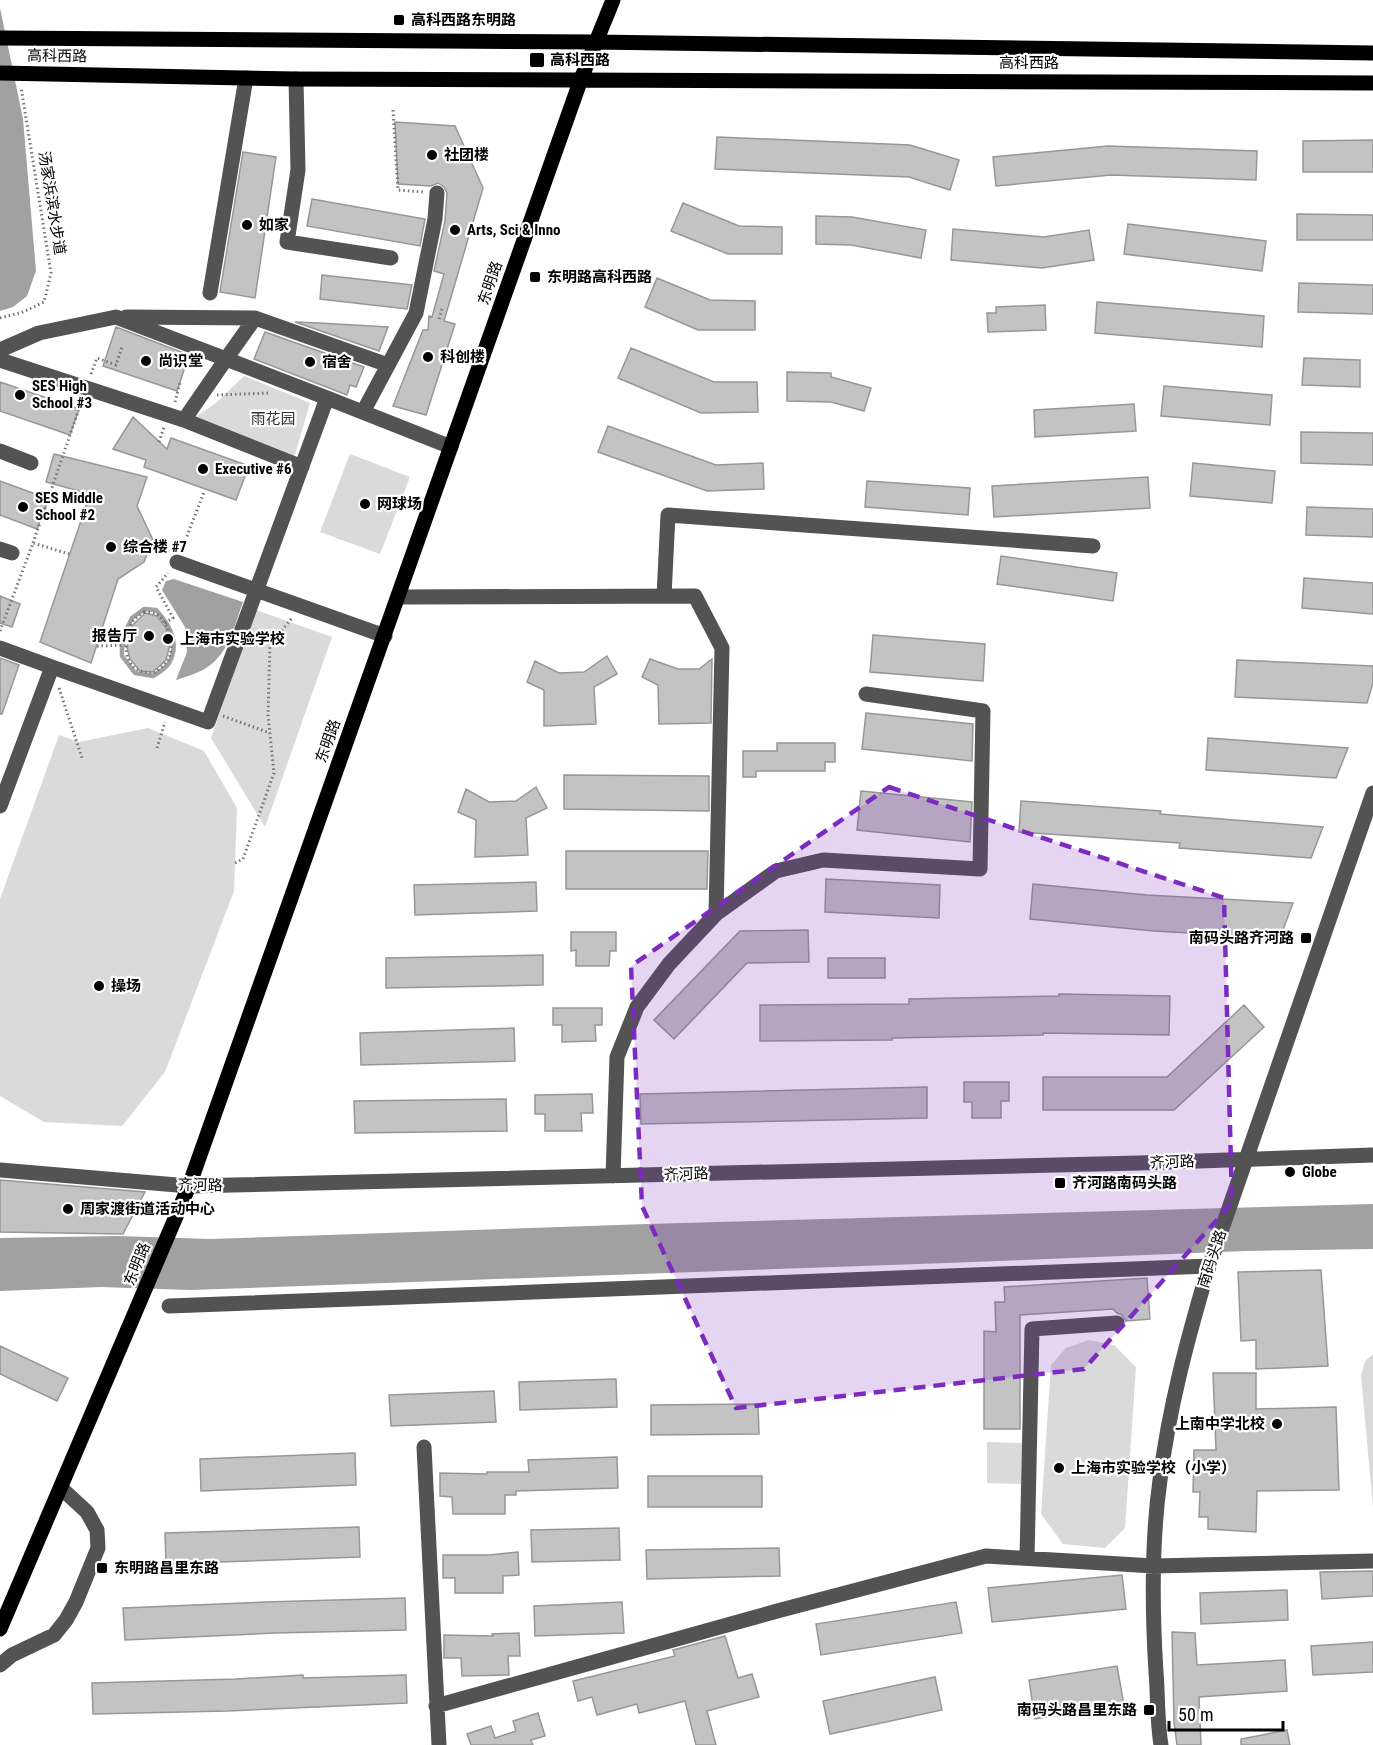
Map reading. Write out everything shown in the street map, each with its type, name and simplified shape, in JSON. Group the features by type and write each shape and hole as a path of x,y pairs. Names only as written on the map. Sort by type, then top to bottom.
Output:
{"main road":[{"name":"东明路","path":"0,1629 189,1186 581,79 613,0"},
{"name":"高科西路","path":"0,38 596,42 1373,52"},
{"name":"高科西路","path":"0,73 296,79 1373,83"}],"street":[{"path":"210,292 246,78"},
{"path":"296,79 298,171 287,242 391,258"},
{"path":"363,412 416,313 435,219 436,193"},
{"path":"116,317 451,447"},
{"path":"0,350 39,333 116,317 255,318 388,364"},
{"path":"184,420 255,318"},
{"path":"0,360 184,420 302,467"},
{"path":"0,648 208,722 327,398"},
{"path":"0,452 31,463"},
{"path":"664,596 668,515 1093,546"},
{"path":"177,562 385,636"},
{"path":"399,597 695,596 722,648 716,914"},
{"path":"0,806 52,667"},
{"path":"613,1176 616,1057 637,1007 669,964 716,914 776,871 823,860 980,869 983,711 866,694"},
{"name":"南码头路","path":"1161,1745 1153,1619 1154,1566 1160,1481 1171,1410 1187,1340 1209,1266 1373,793"},
{"name":"齐河路","path":"0,1170 189,1186 1373,1155"},
{"path":"169,1306 1209,1266"},
{"path":"1027,1558 1032,1329 1117,1323"},
{"path":"424,1447 439,1745"},
{"path":"0,1665 12,1655 54,1635 76,1602 98,1548 97,1530 87,1512 61,1488"},
{"path":"436,1706 781,1610 986,1556 1154,1566 1373,1561"}],"path":[{"name":"汤家浜滨水步道","path":"0,318 23,312 44,302 51,273 20,79 33,74"},
{"path":"393,110 398,190 436,193"},
{"path":"440,319 442,309"},
{"path":"90,378 97,358 116,365 122,347"},
{"path":"213,396 272,393 276,385"},
{"path":"0,631 83,399"},
{"path":"33,543 69,554"},
{"path":"235,863 243,860 274,773 268,715 270,644 302,607"},
{"path":"144,612 155,614 165,623 170,636 171,649 168,660 154,674 141,673 127,658 126,645 131,623 144,612"},
{"path":"165,623 170,620"},
{"path":"97,646 126,645"},
{"path":"52,667 82,758"},
{"path":"157,748 169,708"},
{"path":"212,712 270,733"}],"highlighted area":[{"path":"889,787 1224,898 1232,1203 1084,1369 736,1408 642,1206 631,966"}],"green space":[{"name":"雨花园","path":"244,376 310,403 294,458 195,417 216,403"},
{"name":"网球场","path":"350,454 410,477 380,554 320,532"},
{"path":"256,610 332,637 265,827 211,738"},
{"name":"操场","path":"148,728 204,751 237,808 234,891 165,1072 122,1126 44,1122 0,1096 0,899 59,735 79,742"},
{"path":"1089,1340 1114,1345 1136,1367 1125,1528 1105,1548 1063,1544 1041,1514 1051,1365 1066,1348"},
{"path":"1373,1354 1373,1507 1361,1376 1365,1361"},
{"path":"987,1442 1022,1443 1021,1484 987,1483"}],"shaded area":[{"path":"0,8 23,119 36,271 27,296 13,307 0,311"},
{"path":"174,579 243,602 233,631 219,657 203,670 176,680 187,652 185,627 162,590 166,581"},
{"path":"1373,1204 1373,1249 1245,1251 190,1290 101,1287 0,1291 0,1238 117,1236 211,1239 647,1224"}],"building":[{"path":"395,122 455,126 483,188 444,321 455,324 426,415 393,406 423,330 428,330 429,316 432,317 444,274 434,271 445,221 447,193 438,183 431,186 398,184"},
{"path":"717,137 910,145 959,160 950,190 909,177 715,169"},
{"path":"1373,140 1373,172 1303,172 1303,141"},
{"path":"1108,146 1257,151 1256,180 1111,175 996,186 993,157"},
{"name":"如家","path":"243,152 276,157 255,298 220,292"},
{"path":"312,199 425,219 420,246 307,226"},
{"path":"683,203 739,226 782,227 782,254 728,254 671,231"},
{"path":"1297,214 1373,215 1373,240 1297,240"},
{"path":"816,216 852,217 926,230 921,258 851,245 816,244"},
{"path":"1128,224 1266,241 1262,271 1124,254"},
{"path":"953,229 1044,237 1089,230 1094,260 1042,268 951,260"},
{"path":"322,275 412,285 407,309 320,299"},
{"path":"657,278 710,300 755,301 755,330 698,330 645,307"},
{"path":"1299,283 1373,285 1373,314 1298,312"},
{"path":"1097,302 1264,316 1262,347 1095,333"},
{"path":"1045,305 1046,330 988,332 987,313 996,313 996,307"},
{"path":"295,322 319,323 388,327 379,351"},
{"name":"尚识堂","path":"116,327 189,355 177,391 103,366"},
{"name":"宿舍","path":"265,332 364,367 356,387 350,385 347,395 254,359"},
{"path":"631,348 714,382 757,382 758,412 701,413 618,378"},
{"path":"1304,358 1360,360 1360,387 1302,385"},
{"path":"787,372 831,373 831,377 871,388 864,411 831,402 787,401"},
{"name":"SES High School #3","path":"0,382 79,409 70,435 0,411"},
{"path":"1164,386 1272,395 1270,425 1161,416"},
{"path":"1134,404 1136,431 1035,437 1034,410"},
{"name":"Executive #6","path":"133,417 167,449 171,438 249,466 236,500 144,467 146,460 113,449"},
{"path":"608,426 716,465 763,463 764,489 707,491 598,452"},
{"path":"1301,432 1373,433 1373,465 1301,463"},
{"name":"综合楼 #7","path":"54,454 147,477 137,506 153,540 144,562 118,579 91,663 40,642 90,494 46,482"},
{"path":"1193,463 1275,471 1272,503 1190,496"},
{"path":"1148,477 1150,508 994,517 992,486"},
{"name":"SES Middle School #2","path":"0,481 49,499 37,529 0,515"},
{"path":"867,481 970,488 968,515 865,507"},
{"path":"1307,507 1373,509 1373,537 1306,535"},
{"path":"1001,556 1117,573 1113,601 997,584"},
{"path":"1304,578 1373,583 1373,614 1302,608"},
{"path":"0,596 20,604 12,627 0,623"},
{"name":"报告厅","path":"145,613 157,616 166,628 170,644 166,660 153,672 140,671 130,659 127,647 132,626"},
{"path":"873,635 985,644 983,681 870,672"},
{"path":"607,656 617,674 594,687 596,724 544,726 544,690 527,682 535,661 559,673 584,672"},
{"path":"0,658 19,665 2,714 0,714"},
{"path":"650,659 678,669 699,669 712,659 711,723 659,724 658,685 642,677"},
{"path":"1237,660 1373,666 1373,683 1367,703 1235,697"},
{"path":"866,713 973,724 972,761 862,749"},
{"path":"1208,738 1348,748 1336,778 1206,770"},
{"path":"777,743 835,743 835,762 825,762 825,771 756,771 756,777 743,777 743,751 777,751"},
{"path":"564,775 709,776 709,811 564,809"},
{"path":"536,787 547,808 526,818 528,855 475,857 476,820 458,812 466,789 489,802 516,801"},
{"path":"861,791 972,802 970,842 857,830"},
{"path":"1021,801 1161,811 1160,814 1323,827 1311,858 1179,848 1180,843 1019,832"},
{"path":"566,851 708,851 707,889 566,889"},
{"path":"826,879 940,885 939,918 825,912"},
{"path":"536,882 537,911 415,915 414,885"},
{"path":"1033,884 1147,895 1293,903 1280,938 1154,931 1030,919"},
{"path":"808,930 809,962 747,963 674,1039 654,1020 740,931"},
{"path":"571,932 616,932 616,951 610,951 609,966 576,966 576,950 571,951"},
{"path":"543,955 543,985 386,988 386,958"},
{"path":"828,958 885,958 885,978 828,978"},
{"path":"1059,994 1170,996 1169,1035 1043,1033 1043,1035 892,1038 892,1040 760,1041 760,1005 909,1004 909,999 1059,996"},
{"path":"1244,1005 1264,1027 1174,1110 1043,1110 1043,1077 1167,1077"},
{"path":"553,1008 602,1008 602,1025 595,1025 596,1041 562,1042 562,1025 553,1025"},
{"path":"514,1028 515,1061 361,1065 360,1033"},
{"path":"964,1082 1009,1082 1009,1101 1001,1101 1001,1118 972,1118 972,1102 964,1102"},
{"path":"927,1087 927,1118 641,1124 640,1094"},
{"path":"592,1094 593,1113 581,1113 582,1131 545,1131 545,1114 535,1114 535,1095"},
{"path":"506,1099 507,1131 355,1133 354,1101"},
{"name":"周家渡街道活动中心","path":"0,1180 145,1192 123,1234 0,1232"},
{"path":"1321,1270 1328,1366 1256,1369 1256,1340 1241,1341 1238,1272"},
{"path":"1147,1278 1150,1319 1126,1321 1113,1309 1020,1315 1020,1429 984,1429 984,1331 996,1332 995,1302 1005,1302 1004,1287"},
{"path":"0,1346 68,1378 57,1401 0,1374"},
{"path":"1213,1373 1256,1373 1256,1409 1336,1407 1339,1490 1257,1491 1256,1532 1208,1529 1208,1517 1199,1517 1200,1492 1193,1492 1194,1450 1216,1450"},
{"path":"616,1379 617,1407 520,1410 519,1382"},
{"path":"494,1391 496,1422 391,1426 389,1395"},
{"path":"758,1404 759,1434 651,1435 651,1405"},
{"path":"355,1453 356,1485 201,1491 200,1459"},
{"path":"617,1457 618,1488 516,1491 516,1495 505,1495 505,1514 453,1514 452,1497 440,1496 440,1473 529,1472 528,1460"},
{"path":"648,1476 762,1476 762,1507 648,1507"},
{"path":"359,1527 360,1557 166,1564 165,1533"},
{"path":"619,1528 620,1560 532,1562 531,1530"},
{"path":"779,1548 780,1576 647,1579 646,1550"},
{"path":"518,1552 519,1575 503,1576 503,1593 455,1593 455,1578 443,1578 443,1555 489,1555"},
{"path":"1373,1571 1373,1596 1322,1599 1320,1572"},
{"path":"1122,1575 1126,1609 992,1622 988,1588"},
{"path":"1287,1590 1288,1620 1201,1624 1200,1593"},
{"path":"405,1598 406,1630 125,1640 123,1608"},
{"path":"622,1602 624,1633 535,1636 534,1606"},
{"path":"956,1602 962,1633 821,1655 816,1624"},
{"path":"1172,1632 1195,1633 1197,1665 1285,1660 1287,1691 1199,1697 1201,1745 1177,1745 1174,1723"},
{"path":"519,1633 520,1656 508,1656 509,1675 462,1676 461,1658 444,1658 444,1635 493,1636 492,1634"},
{"path":"725,1636 738,1678 752,1674 759,1697 707,1711 716,1745 696,1745 685,1701 639,1713 637,1704 597,1715 592,1697 578,1701 573,1681 675,1656 673,1650"},
{"path":"1373,1642 1373,1672 1313,1675 1311,1646"},
{"path":"1117,1666 1124,1705 1035,1719 1029,1680"},
{"path":"303,1675 303,1678 406,1675 407,1703 93,1714 92,1683"},
{"path":"935,1677 942,1710 830,1734 823,1701"},
{"path":"538,1713 545,1736 531,1740 533,1745 471,1745 467,1734 491,1726 495,1738 516,1731 513,1721"},
{"path":"1287,1730 1290,1745 1241,1745 1241,1739"}],"waterway":[{"path":"144,609 156,610 169,628 174,649 169,663 153,676 135,673 122,656 122,639 132,618 144,609"}],"place":[{"name":"高科西路东明路","path":"399,20"},
{"name":"高科西路","path":"537,60"},
{"name":"社团楼","path":"432,155"},
{"name":"如家","path":"247,225"},
{"name":"Arts, Sci & Inno","path":"455,230"},
{"name":"东明路高科西路","path":"535,277"},
{"name":"科创楼","path":"428,357"},
{"name":"尚识堂","path":"146,361"},
{"name":"宿舍","path":"310,362"},
{"name":"SES High School #3","path":"20,395"},
{"name":"Executive #6","path":"203,469"},
{"name":"网球场","path":"365,504"},
{"name":"SES Middle School #2","path":"23,507"},
{"name":"综合楼 #7","path":"111,547"},
{"name":"报告厅","path":"149,636"},
{"name":"上海市实验学校","path":"168,639"},
{"name":"南码头路齐河路","path":"1306,938"},
{"name":"操场","path":"99,986"},
{"name":"Globe","path":"1290,1172"},
{"name":"齐河路南码头路","path":"1060,1183"},
{"name":"周家渡街道活动中心","path":"68,1209"},
{"name":"上南中学北校","path":"1277,1424"},
{"name":"上海市实验学校（小学）","path":"1059,1468"},
{"name":"东明路昌里东路","path":"102,1568"},
{"name":"南码头路昌里东路","path":"1149,1710"}]}
